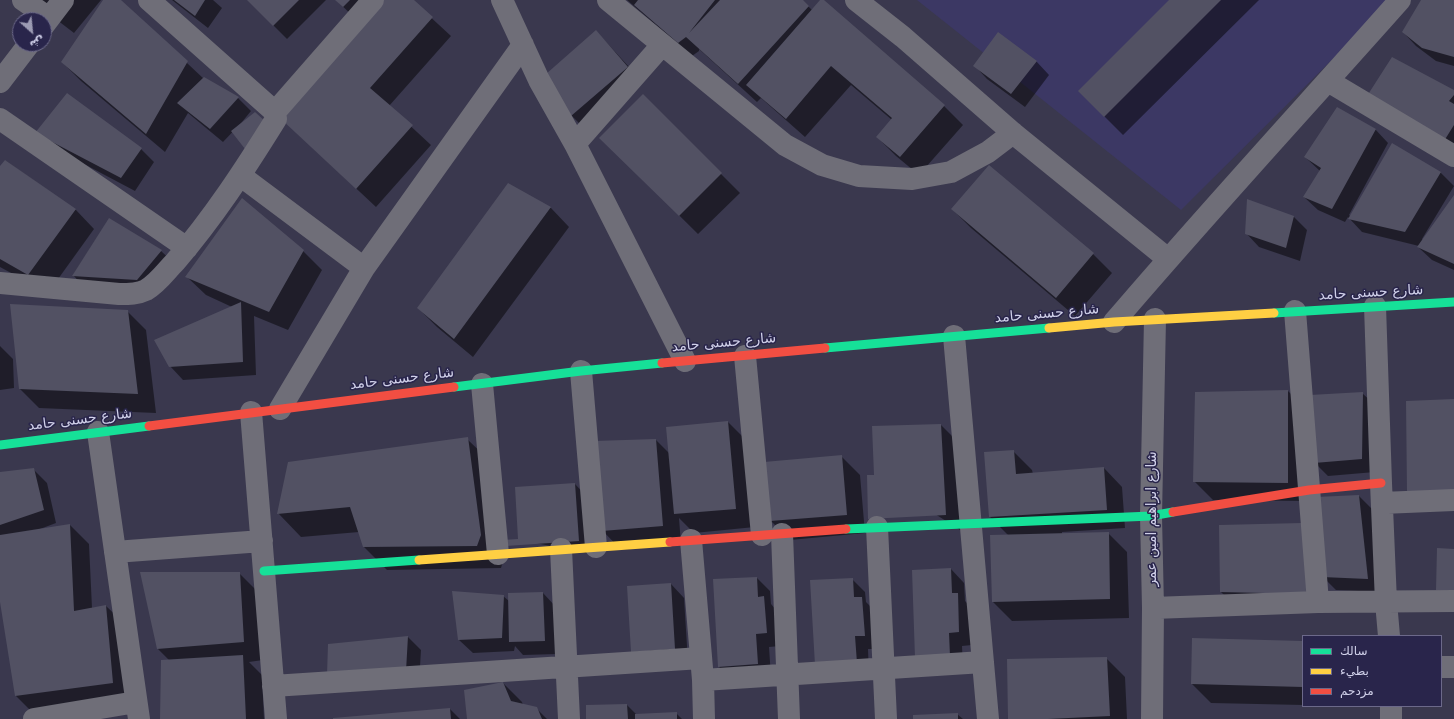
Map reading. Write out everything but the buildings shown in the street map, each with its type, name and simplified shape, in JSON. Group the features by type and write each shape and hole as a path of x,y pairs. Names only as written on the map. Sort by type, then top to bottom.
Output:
{"street":[{"path":"23,0 36,12"},
{"path":"52,14 63,0"},
{"path":"0,283 119,294 135,294 146,290 158,280 187,248 241,176 276,119 275,112 149,0"},
{"path":"275,112 373,0"},
{"path":"502,0 539,80 575,144 685,361"},
{"path":"608,0 785,145 822,165 859,176 912,179 951,172 988,152 1014,133"},
{"path":"856,0 903,37 1014,133 1168,259"},
{"path":"1114,322 1168,259 1400,0"},
{"path":"280,409 364,268 523,45"},
{"path":"575,144 662,45"},
{"path":"0,82 23,52"},
{"path":"1328,81 1454,156"},
{"path":"0,119 187,248"},
{"path":"241,176 364,268"},
{"name":"شارع حسنى حامد","path":"0,445 581,371 1114,322 1454,302"},
{"path":"1375,306 1386,602 1389,635"},
{"path":"1295,311 1318,602"},
{"name":"شارع ابراهيم امين عمر","path":"1152,719 1153,608 1151,516 1155,319"},
{"path":"954,336 988,719"},
{"path":"745,356 772,535 787,675 789,719"},
{"path":"581,371 596,547"},
{"path":"482,384 498,554"},
{"path":"251,412 276,719"},
{"path":"34,719 138,711 98,432"},
{"path":"264,571 877,527 1151,516 1309,490 1382,493 1454,500"},
{"path":"877,527 886,719"},
{"path":"691,540 703,680 704,719"},
{"path":"115,552 262,541"},
{"path":"561,549 569,719"},
{"path":"1153,608 1318,602 1454,602"},
{"path":"273,686 701,658"},
{"path":"703,680 983,662"},
{"path":"1442,667 1454,667"},
{"path":"1391,707 1391,719"}],"shaded area":[{"path":"917,0 1392,0 1181,210"}],"traffic: fast":[{"path":"1274,313 1454,302"},
{"path":"825,348 1049,328"},
{"path":"454,387 581,371 662,363"},
{"path":"0,445 149,426"},
{"path":"846,529 1151,516 1173,512"},
{"path":"264,571 419,560"}],"traffic: slow":[{"path":"1049,328 1114,322 1274,313"},
{"path":"419,560 670,542"}],"traffic: jam":[{"path":"662,363 825,348"},
{"path":"149,426 454,387"},
{"path":"1173,512 1309,490 1381,483"},
{"path":"670,542 846,529"}]}
